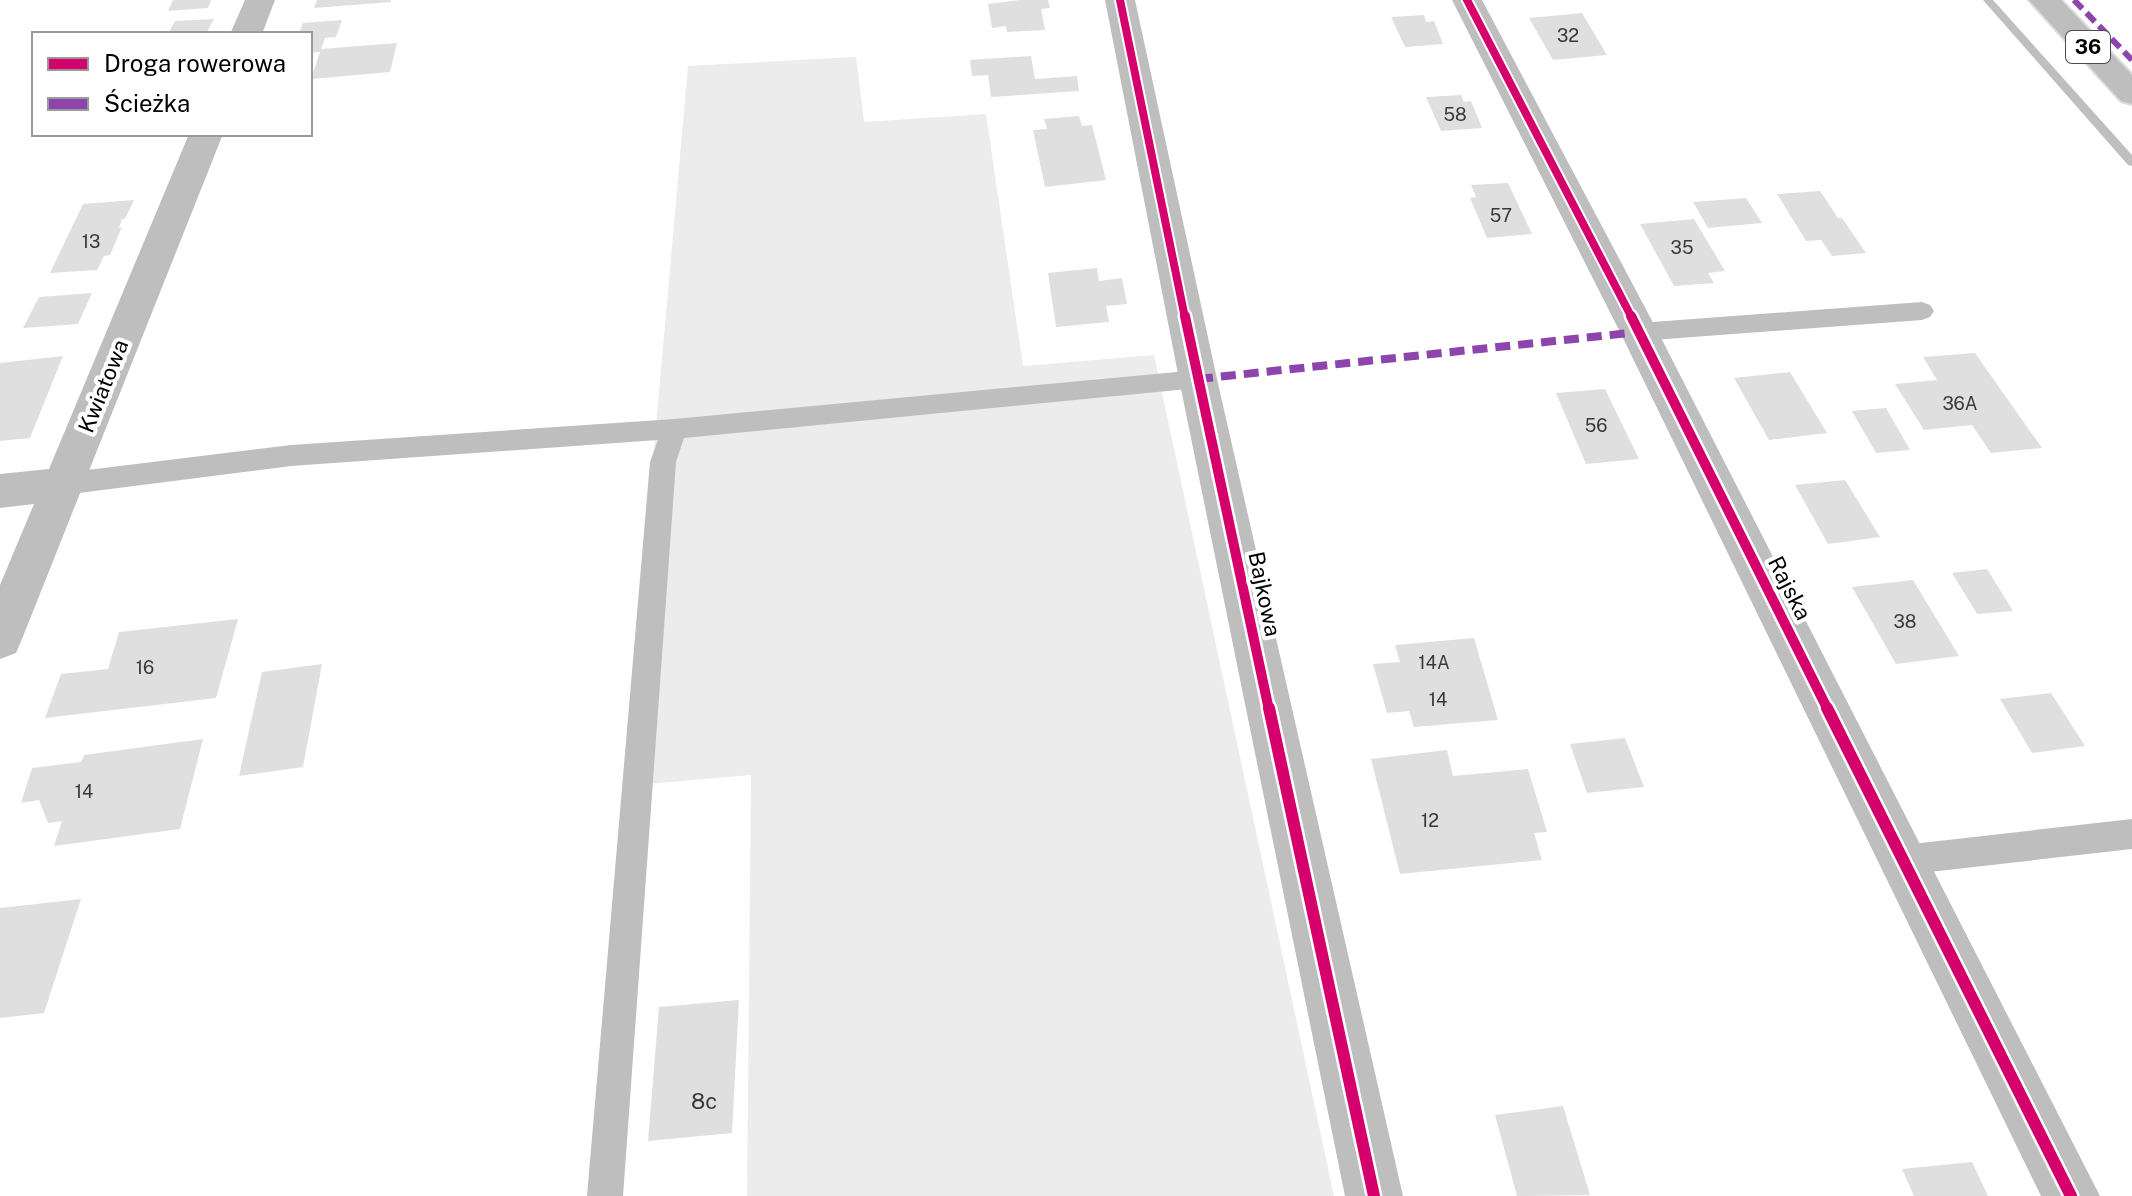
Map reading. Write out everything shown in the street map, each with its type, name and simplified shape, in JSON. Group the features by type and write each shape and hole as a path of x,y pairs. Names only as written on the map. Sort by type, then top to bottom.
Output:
{"street":[{"path":"247,32 260,0"},
{"name":"Bajkowa","path":"1120,0 1198,379 1374,1196"},
{"name":"Rajska","path":"1467,0 1639,332 2071,1196"},
{"name":"36","path":"2044,0 2132,94"},
{"name":"Kwiatowa","path":"0,639 205,136"},
{"path":"0,491 63,484"}],"lane":[{"path":"1639,332 1922,311"},
{"path":"63,484 142,471 392,445 674,429 1198,379"},
{"path":"605,1196 663,462 674,429"},
{"path":"1903,860 2132,834"}],"shaded area":[{"path":"856,57 864,122 986,114 1023,366 1154,355 1334,1196 747,1196 751,775 624,786 688,66"}],"building":[{"path":"173,0 211,0 208,8 168,11"},
{"path":"317,0 391,0 391,2 314,8"},
{"path":"1048,0 1050,8 1041,9 1045,30 1007,32 1006,26 992,28 988,4"},
{"path":"1582,13 1607,55 1553,60 1529,18"},
{"path":"1424,15 1426,22 1434,21 1443,44 1405,47 1391,17"},
{"path":"214,19 207,32 169,32 175,21"},
{"path":"342,20 336,37 325,38 321,49 397,43 390,72 312,79 320,52 312,53 312,32 300,32 303,23"},
{"path":"1031,56 1035,79 1077,76 1079,91 991,97 988,75 972,76 970,60"},
{"path":"1461,95 1464,102 1471,101 1482,128 1441,131 1426,97"},
{"path":"1079,116 1082,126 1092,125 1106,180 1045,187 1033,130 1047,129 1044,119"},
{"path":"1508,183 1532,234 1487,238 1470,198 1476,197 1471,185"},
{"path":"1820,191 1866,253 1832,256 1821,240 1806,241 1777,194"},
{"path":"1746,198 1762,223 1708,228 1693,202"},
{"path":"134,200 125,219 122,219 119,228 122,227 110,255 104,256 97,270 50,273 83,204"},
{"path":"1694,219 1725,271 1708,273 1714,283 1674,286 1640,224"},
{"path":"1097,268 1099,281 1122,278 1127,304 1106,306 1109,322 1056,327 1048,273"},
{"path":"92,293 78,324 23,328 39,297"},
{"path":"1975,353 2042,448 1991,453 1972,425 1924,430 1895,384 1937,380 1923,357"},
{"path":"63,356 30,438 0,441 0,363"},
{"path":"1790,372 1827,433 1769,440 1734,378"},
{"path":"1605,389 1639,459 1586,464 1556,393"},
{"path":"1886,408 1910,450 1876,453 1852,411"},
{"path":"1845,480 1880,537 1828,544 1795,485"},
{"path":"1987,569 2013,611 1977,614 1952,573"},
{"path":"1913,580 1959,656 1896,664 1852,587"},
{"path":"238,619 216,698 45,718 61,674 108,669 119,632"},
{"path":"1474,638 1498,720 1414,727 1409,711 1387,713 1373,664 1400,662 1395,645"},
{"path":"322,664 303,767 239,776 262,672"},
{"path":"2051,693 2085,746 2032,753 2000,699"},
{"path":"1625,738 1644,787 1587,793 1570,744"},
{"path":"203,739 180,829 54,846 62,821 48,823 39,800 21,803 32,768 81,762 84,755"},
{"path":"1447,750 1453,776 1528,769 1547,832 1534,833 1542,860 1400,874 1371,759"},
{"path":"81,899 44,1013 0,1018 0,908"},
{"path":"739,1000 732,1133 648,1141 659,1007"},
{"path":"1563,1106 1590,1195 1517,1196 1495,1115"},
{"path":"1972,1162 1988,1196 1914,1196 1902,1169"}],"waterway":[{"path":"1988,0 2132,162"}],"marked path":[{"path":"2074,0 2132,60"},
{"path":"1198,379 1639,332"}],"cycle path":[{"path":"1120,0 1198,379 1374,1196"},
{"path":"1467,0 1639,332 2071,1196"}]}
